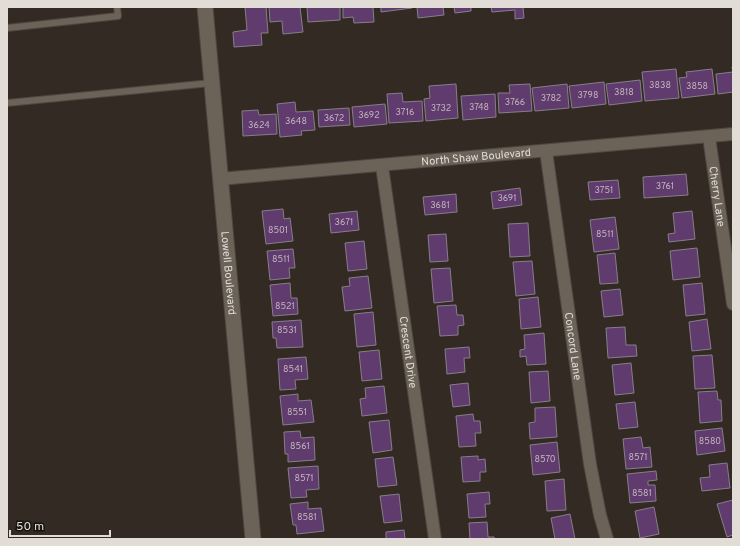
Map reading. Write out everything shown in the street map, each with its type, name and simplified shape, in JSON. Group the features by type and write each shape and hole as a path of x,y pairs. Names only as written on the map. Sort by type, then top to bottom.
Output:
{"street":[{"name":"Lowell Boulevard","path":"205,7 253,539"},
{"name":"North Shaw Boulevard","path":"220,179 382,166 733,134"},
{"name":"Cherry Lane","path":"709,137 733,304"},
{"name":"Concord Lane","path":"546,151 590,464 600,516 607,539"},
{"name":"Crescent Drive","path":"382,166 435,539"}],"lane":[{"path":"7,28 118,16 117,7"},
{"path":"7,103 211,83"}],"building":[{"path":"245,7 266,7 268,33 261,33 262,45 234,47 233,32 247,30"},
{"path":"269,7 300,7 303,32 283,34 282,21 270,22"},
{"path":"307,7 340,7 340,20 308,22"},
{"path":"343,7 373,7 374,22 354,23 353,17 343,18"},
{"path":"381,7 412,7 412,8 381,12"},
{"path":"417,7 443,7 444,15 418,18"},
{"path":"454,7 471,7 471,11 455,13"},
{"path":"491,7 523,7 524,18 515,19 515,10 492,12"},
{"path":"676,69 679,98 645,101 642,72"},
{"path":"712,69 715,94 682,98 679,78 687,77 686,72"},
{"path":"733,72 733,92 718,94 716,74"},
{"path":"640,80 642,101 609,105 606,84"},
{"path":"604,82 606,104 572,108 569,86"},
{"path":"456,84 458,118 426,121 424,99 430,98 429,86"},
{"path":"530,84 532,111 499,113 498,93 510,93 509,85"},
{"path":"567,84 569,108 535,111 532,88"},
{"path":"402,93 403,102 422,101 423,121 389,123 387,94"},
{"path":"495,94 496,117 463,120 461,96"},
{"path":"295,102 296,112 313,111 315,130 301,131 302,135 280,137 277,104"},
{"path":"385,104 387,124 354,127 352,107"},
{"path":"349,108 350,125 319,127 318,110"},
{"path":"258,110 259,115 276,114 277,134 243,136 242,111"},
{"path":"686,174 688,195 644,198 643,177"},
{"path":"618,180 620,198 590,200 588,182"},
{"path":"520,188 522,205 493,209 491,192"},
{"path":"456,194 457,212 425,215 423,197"},
{"path":"283,209 284,219 290,218 293,241 266,244 262,211"},
{"path":"357,211 359,230 331,233 329,214"},
{"path":"692,211 695,239 669,242 668,234 675,233 673,213"},
{"path":"615,217 619,249 594,252 590,220"},
{"path":"528,223 530,256 510,257 508,224"},
{"path":"446,234 448,261 430,262 428,235"},
{"path":"364,241 367,269 348,271 345,243"},
{"path":"697,248 700,277 673,280 670,251"},
{"path":"293,249 295,268 289,268 290,278 270,280 267,251"},
{"path":"615,253 618,283 600,284 597,255"},
{"path":"532,261 535,294 516,296 513,262"},
{"path":"450,268 453,301 434,303 431,269"},
{"path":"368,276 372,308 345,311 342,287 350,286 349,278"},
{"path":"290,283 291,298 297,298 298,314 273,316 270,285"},
{"path":"702,283 705,314 686,316 683,285"},
{"path":"620,289 623,315 604,317 601,291"},
{"path":"538,297 541,327 521,329 519,299"},
{"path":"456,305 457,315 463,315 464,325 458,326 458,335 440,336 437,306"},
{"path":"373,312 376,345 357,347 354,314"},
{"path":"707,319 711,349 692,351 689,322"},
{"path":"301,320 303,347 277,348 276,338 273,338 272,322"},
{"path":"625,327 626,345 636,345 637,356 608,358 606,328"},
{"path":"544,333 546,364 527,365 526,356 520,357 520,350 525,349 524,335"},
{"path":"469,347 470,358 464,358 465,372 447,374 445,349"},
{"path":"379,350 382,379 362,381 359,352"},
{"path":"712,355 715,388 695,389 693,356"},
{"path":"306,357 308,379 295,380 296,389 280,390 278,359"},
{"path":"631,363 634,393 615,395 612,365"},
{"path":"548,371 550,401 531,403 529,372"},
{"path":"468,383 470,405 453,407 450,385"},
{"path":"384,386 387,413 362,416 360,399 366,398 365,388"},
{"path":"717,391 718,400 721,400 722,421 700,423 698,392"},
{"path":"298,394 298,401 311,400 314,422 283,425 280,396"},
{"path":"635,402 638,427 619,429 616,404"},
{"path":"555,407 557,437 530,439 529,423 535,422 535,408"},
{"path":"473,414 474,421 480,421 481,433 475,433 476,446 459,447 456,416"},
{"path":"389,420 392,450 373,453 369,422"},
{"path":"722,428 725,451 697,455 695,431"},
{"path":"300,431 301,438 314,437 315,460 288,462 288,454 285,454 284,432"},
{"path":"641,437 643,448 650,447 652,467 626,469 623,439"},
{"path":"557,442 560,472 533,475 530,445"},
{"path":"478,456 478,460 485,459 486,472 480,472 480,481 463,482 461,457"},
{"path":"393,457 397,485 378,487 375,459"},
{"path":"727,463 730,488 702,491 700,478 710,477 709,465"},
{"path":"318,466 319,489 306,490 307,497 291,498 288,468"},
{"path":"656,471 657,480 648,481 648,485 655,485 656,501 630,503 627,474"},
{"path":"564,479 566,510 547,511 545,481"},
{"path":"489,492 490,504 485,504 486,517 469,518 467,494"},
{"path":"399,494 402,521 384,523 380,496"},
{"path":"733,500 733,535 727,537 717,504"},
{"path":"308,502 308,509 321,508 324,531 297,534 296,525 293,525 290,504"},
{"path":"654,507 659,534 640,538 635,511"},
{"path":"570,514 575,539 555,539 551,518"},
{"path":"487,522 488,537 494,537 495,539 470,539 469,523"},
{"path":"404,530 405,539 386,539 386,532"}]}
